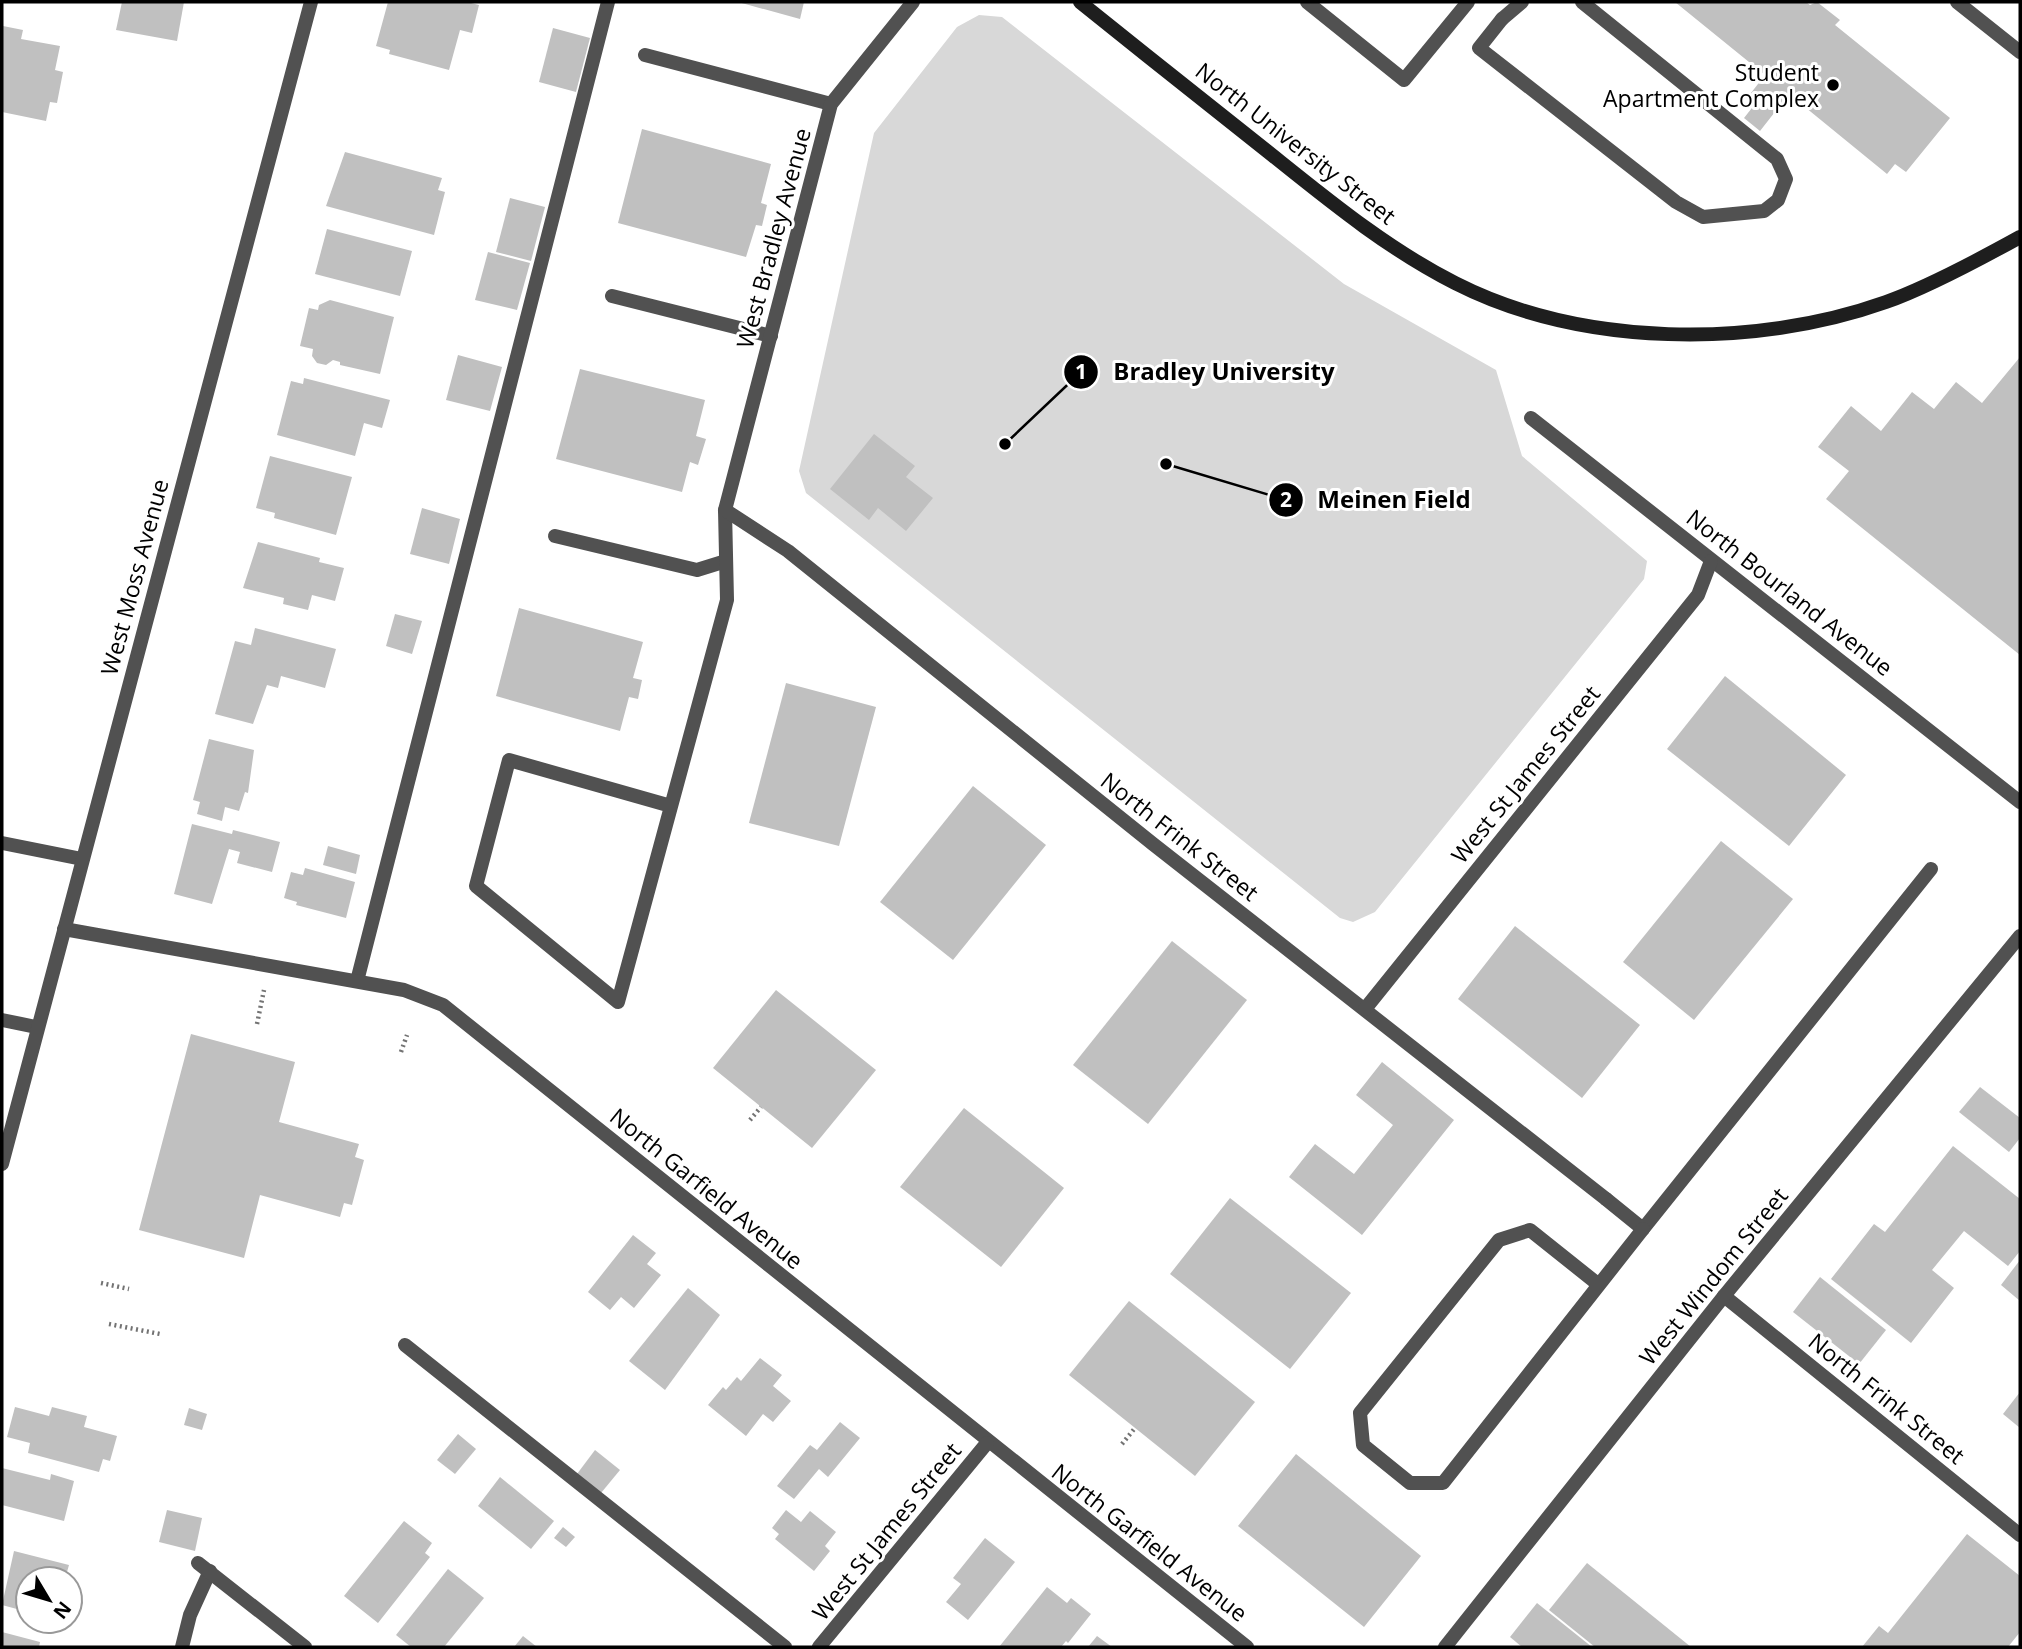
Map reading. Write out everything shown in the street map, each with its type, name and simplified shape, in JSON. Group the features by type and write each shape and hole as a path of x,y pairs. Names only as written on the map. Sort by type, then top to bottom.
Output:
{"main road":[{"name":"North University Street","path":"1080,2 1364,229 1455,283 1510,306 1570,323 1681,335 1741,332 1815,321 1887,302 2020,237"}],"street":[{"name":"West Moss Avenue","path":"2,1164 36,1027 311,2"},
{"path":"357,981 608,2"},
{"name":"West Bradley Avenue","path":"671,806 509,760 476,886 618,1002 727,600 725,510 831,104 913,2"},
{"path":"1307,2 1404,80 1468,2"},
{"path":"1522,2 1503,19 1479,48 1676,202 1703,217 1764,211 1778,200 1786,179 1777,159 1582,2"},
{"path":"1957,2 2020,52"},
{"path":"645,55 831,104"},
{"path":"612,296 771,335"},
{"name":"North Bourland Avenue","path":"1531,418 2020,802"},
{"name":"North Frink Street","path":"725,510 788,551 1153,844 1643,1229"},
{"path":"555,536 697,570 726,561"},
{"name":"West St James Street","path":"1364,1009 1698,595 1711,561"},
{"path":"2,843 82,859"},
{"path":"1599,1285 1531,1230 1499,1240 1360,1413 1363,1445 1410,1483 1443,1483 1931,869"},
{"name":"North Garfield Avenue","path":"64,929 404,990 443,1005 987,1443 1247,1647"},
{"name":"West Windom Street","path":"1446,1647 1724,1296 2020,936"},
{"path":"2,1020 36,1027"},
{"name":"North Frink Street","path":"1724,1296 2020,1535"},
{"path":"405,1345 785,1647"},
{"name":"West St James Street","path":"819,1647 987,1443"},
{"path":"182,1647 204,1567 305,1647"}],"path":[{"path":"257,1024 260,1006"},
{"path":"401,1052 407,1035"},
{"path":"750,1120 761,1107"},
{"path":"101,1283 129,1289"},
{"path":"108,1324 160,1334"},
{"path":"1122,1444 1135,1428"}],"shaded area":[{"path":"979,15 1002,17 1344,284 1496,370 1522,456 1647,561 1644,579 1375,912 1353,922 1340,918 806,493 799,471 874,133 957,27"}],"building":[{"path":"122,2 184,2 177,41 116,30"},
{"path":"388,2 467,2 479,5 472,33 460,30 449,70 389,54 390,50 376,46"},
{"path":"738,2 804,2 800,19"},
{"name":"Student Apartment Complex","path":"1675,2 1806,2 1810,5 1817,2 1840,20 1835,25 1950,118 1906,172 1895,164 1887,174 1789,94 1760,131 1744,118 1755,104 1747,98 1765,75"},
{"path":"3,26 23,30 21,39 60,46 55,70 63,72 57,103 50,102 46,121 2,112"},
{"path":"553,28 590,38 576,92 539,82"},
{"path":"642,129 771,164 761,203 767,205 762,226 756,225 746,257 618,223"},
{"path":"345,152 442,178 438,190 445,192 434,235 326,206"},
{"path":"510,198 545,207 531,261 496,252"},
{"path":"327,229 412,251 400,296 315,274"},
{"path":"488,252 530,263 517,310 475,300"},
{"path":"330,300 394,317 380,374 340,365 340,362 333,360 326,365 317,363 312,356 313,349 300,346 309,308 318,310 319,305"},
{"path":"458,355 502,367 490,411 446,400"},
{"path":"2020,357 2020,655 1826,499 1849,471 1818,447 1851,406 1881,431 1912,392 1934,409 1956,382 1982,403"},
{"path":"580,369 705,400 696,436 706,439 698,465 690,462 682,492 556,459"},
{"path":"304,378 390,400 382,428 364,423 355,456 277,435 291,381 303,384"},
{"path":"874,434 915,466 906,477 933,498 906,531 878,508 869,520 830,489"},
{"path":"270,456 352,477 336,535 274,518 275,513 256,508"},
{"path":"422,508 460,519 449,564 410,554"},
{"path":"258,542 320,558 319,562 344,568 335,601 312,595 308,610 283,604 284,598 243,588"},
{"path":"519,608 643,642 633,678 642,680 638,699 629,697 620,731 496,696"},
{"path":"395,614 422,621 412,654 386,646"},
{"path":"255,628 336,649 325,688 281,676 278,688 267,685 253,724 215,714 235,641 251,645"},
{"path":"1725,676 1846,775 1789,846 1667,749"},
{"path":"786,683 876,707 839,846 749,823"},
{"path":"209,739 254,750 248,793 245,792 239,811 225,807 222,821 197,814 200,802 193,800"},
{"path":"973,786 1046,845 953,960 880,902"},
{"path":"192,824 232,834 233,830 280,842 272,872 237,863 240,852 229,849 212,904 174,894"},
{"path":"1721,841 1793,899 1694,1020 1623,962"},
{"path":"328,846 360,855 356,874 323,865"},
{"path":"305,868 355,882 346,918 296,905 297,902 284,898 291,872 303,875"},
{"path":"1515,926 1640,1025 1582,1098 1458,999"},
{"path":"1172,941 1247,1000 1148,1124 1073,1065"},
{"path":"776,990 876,1070 812,1148 713,1068"},
{"path":"191,1034 295,1062 279,1122 359,1144 355,1157 364,1160 352,1205 344,1203 340,1217 260,1195 244,1258 139,1230"},
{"path":"1382,1062 1454,1120 1362,1235 1289,1177 1315,1144 1354,1174 1393,1125 1356,1095"},
{"path":"1980,1087 2020,1118 2020,1138 2009,1152 1959,1112"},
{"path":"964,1108 1064,1188 1001,1267 900,1187"},
{"path":"1953,1146 2020,1199 2020,1251 2008,1266 1964,1231 1932,1270 1954,1288 1911,1343 1831,1279 1874,1224 1885,1232"},
{"path":"1230,1198 1351,1293 1290,1369 1170,1274"},
{"path":"633,1235 656,1253 647,1264 661,1275 634,1308 621,1297 610,1310 588,1292"},
{"path":"2020,1260 2020,1301 2001,1285"},
{"path":"1820,1277 1886,1330 1859,1364 1793,1312"},
{"path":"688,1288 720,1315 665,1390 629,1361"},
{"path":"1129,1301 1255,1402 1195,1476 1069,1375"},
{"path":"760,1358 782,1375 773,1386 791,1401 773,1422 763,1414 746,1436 708,1405 723,1387 726,1390 737,1377 741,1381"},
{"path":"2020,1392 2020,1428 2003,1414"},
{"path":"15,1407 49,1416 52,1407 87,1416 84,1427 117,1436 110,1461 103,1459 99,1472 28,1453 30,1443 7,1437"},
{"path":"189,1408 207,1414 202,1430 184,1425"},
{"path":"840,1422 860,1438 828,1477 819,1469 794,1499 777,1486 810,1445 817,1450"},
{"path":"458,1434 476,1449 455,1474 437,1460"},
{"path":"595,1450 620,1470 601,1493 577,1474"},
{"path":"1296,1454 1421,1556 1364,1627 1238,1526"},
{"path":"2,1468 50,1480 51,1474 74,1481 64,1521 2,1505"},
{"path":"500,1477 554,1521 531,1549 478,1506"},
{"path":"167,1510 202,1518 195,1551 159,1542"},
{"path":"786,1510 801,1522 810,1511 836,1532 825,1546 830,1551 814,1571 775,1539 779,1534 772,1528"},
{"path":"404,1521 432,1543 425,1553 430,1557 378,1623 344,1596"},
{"path":"563,1527 575,1537 566,1547 554,1538"},
{"path":"1967,1534 2020,1576 2020,1632 2008,1647 1862,1647 1879,1626 1888,1633"},
{"path":"985,1538 1015,1562 968,1620 946,1602 961,1584 953,1578"},
{"path":"14,1551 69,1565 14,1565 14,1608 2,1605"},
{"path":"1587,1563 1691,1647 1595,1647 1549,1610"},
{"path":"448,1569 484,1598 444,1647 411,1647 396,1635"},
{"path":"1047,1587 1067,1603 1071,1598 1091,1614 1068,1643 1066,1641 1061,1647 999,1647"},
{"path":"1537,1603 1592,1647 1522,1647 1510,1637"},
{"path":"2,1632 40,1642 39,1647 2,1647"},
{"path":"523,1636 537,1647 514,1647"},
{"path":"1097,1636 1112,1647 1088,1647"}],"place":[{"name":"Student Apartment Complex","path":"1833,85"},
{"name":"Bradley University","path":"1005,444"},
{"name":"Meinen Field","path":"1166,464"}]}
